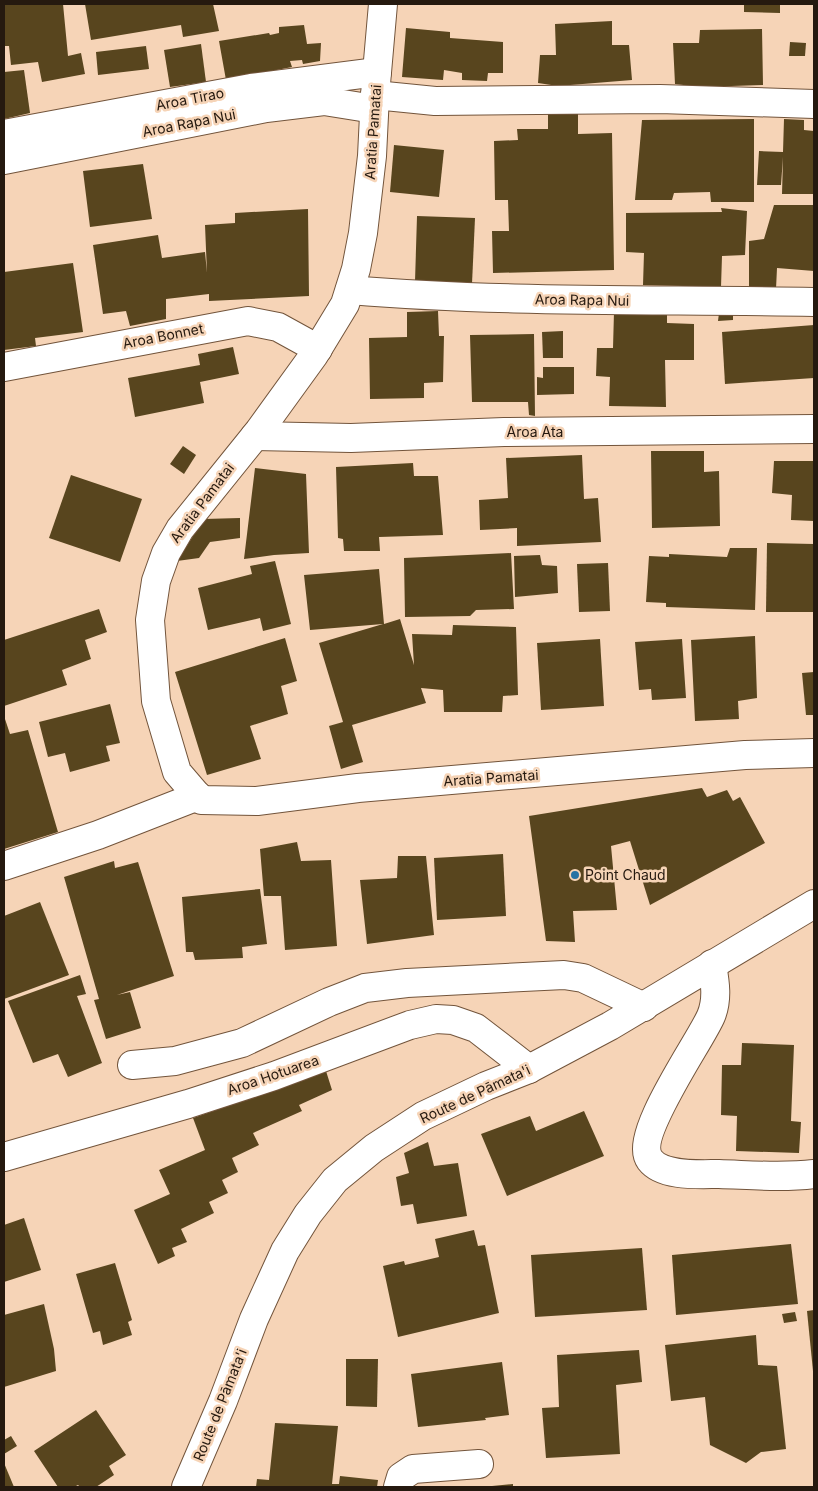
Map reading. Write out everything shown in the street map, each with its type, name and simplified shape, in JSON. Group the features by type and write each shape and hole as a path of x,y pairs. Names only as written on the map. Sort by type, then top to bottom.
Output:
{"street":[{"name":"Aratia Pamatai","path":"383,4 375,92 372,156 363,233 350,290 336,321 318,349 255,436 180,530 163,560 152,597 150,620 151,657 156,701 177,772 201,800 257,800 358,788 745,755 814,753"},
{"name":"Aroa Tirao","path":"4,134 251,88 375,92"},
{"name":"Aroa Rapa Nui","path":"4,160 266,108 375,92 435,100 660,99 814,104"},
{"name":"Aroa Rapa Nui","path":"350,290 435,297 511,299 814,302"},
{"name":"Aroa Bonnet","path":"4,367 248,321 278,327 318,349"},
{"name":"Aroa Ata","path":"255,436 351,438 504,432 814,429"},
{"path":"4,866 98,834 198,796"},
{"name":"Route de Pāmata'i","path":"186,1487 223,1401 254,1319 285,1251 308,1214 335,1180 374,1148 423,1116 486,1086 529,1069 644,1007 712,964 814,904"},
{"path":"712,964 716,986 711,1015 663,1099 648,1139 647,1155 651,1161 665,1170 699,1174 786,1177 814,1174"},
{"path":"132,1065 174,1061 242,1043 329,1002 365,988 407,983 564,975 583,978 644,1007"},
{"name":"Aroa Hotuarea","path":"4,1157 197,1101 274,1076 410,1025 436,1019 453,1020 476,1028 529,1069"},
{"path":"398,1487 401,1477 413,1469 478,1464"}],"building":[{"path":"4,4 63,4 68,56 81,53 85,74 42,82 38,62 11,65 9,46 4,46"},
{"path":"85,4 213,4 219,31 183,37 181,25 91,40"},
{"path":"744,4 780,4 780,13 744,12"},
{"path":"612,21 612,45 629,45 632,80 558,86 538,83 540,55 556,55 555,24"},
{"path":"304,25 307,44 321,43 320,61 303,64 302,60 290,61 292,67 226,80 219,41 269,33 270,35 279,33 279,27"},
{"path":"406,28 450,32 450,38 503,42 503,73 488,73 487,81 462,80 462,73 444,70 443,80 402,77"},
{"path":"762,29 763,85 700,87 675,84 673,43 699,43 700,30"},
{"path":"790,42 806,43 805,56 789,56"},
{"path":"201,44 206,82 170,87 164,50"},
{"path":"146,46 149,69 98,75 96,52"},
{"path":"24,70 30,113 4,119 4,72"},
{"path":"578,107 578,134 612,133 614,270 493,273 492,231 509,231 508,200 495,200 494,141 518,140 517,129 548,129 548,108"},
{"path":"754,119 754,202 711,202 710,192 674,193 672,200 635,200 642,120"},
{"path":"784,119 804,120 804,130 814,131 814,194 782,194 783,157 781,185 757,185 759,151 783,152"},
{"path":"394,145 444,150 439,197 390,192"},
{"path":"143,164 152,219 90,227 83,171"},
{"path":"774,205 814,205 814,271 777,268 776,289 749,288 749,241 764,239"},
{"path":"721,208 747,211 745,255 722,256 721,287 643,285 644,253 626,252 626,213 722,212"},
{"path":"308,209 309,296 209,301 209,294 166,299 166,319 130,326 126,311 103,314 93,245 158,235 162,258 205,252 207,273 205,225 235,223 235,213"},
{"path":"417,216 475,218 472,284 415,282"},
{"path":"73,263 83,332 35,338 36,346 4,350 4,272"},
{"path":"438,311 439,336 444,336 443,382 424,383 424,398 370,399 369,338 407,337 407,312"},
{"path":"614,312 667,314 667,323 694,324 694,360 665,360 666,407 609,406 610,377 596,376 597,348 613,348"},
{"path":"719,313 733,313 733,320 718,321"},
{"path":"814,325 814,378 725,384 722,332"},
{"path":"563,331 563,358 543,358 542,332"},
{"path":"534,334 535,416 529,415 528,402 472,402 470,335"},
{"path":"233,347 239,374 200,382 204,403 135,417 128,378 200,365 198,354"},
{"path":"543,367 574,367 574,394 537,395 537,377 543,378"},
{"path":"183,446 196,455 184,474 170,464"},
{"path":"651,451 704,451 704,472 719,471 720,526 652,528"},
{"path":"582,455 584,499 598,498 601,542 517,546 517,528 480,530 479,500 508,498 506,458"},
{"path":"774,461 814,461 814,521 791,520 792,495 772,493"},
{"path":"413,463 414,476 438,476 443,535 379,537 380,551 344,551 343,539 338,538 336,467"},
{"path":"255,468 306,474 309,553 244,559"},
{"path":"71,475 142,499 120,562 49,538"},
{"path":"240,518 240,538 210,542 199,558 177,561 204,519"},
{"path":"767,543 814,544 814,612 766,612"},
{"path":"730,548 757,548 755,610 666,607 666,603 646,602 649,556 669,557 669,554 727,557"},
{"path":"511,553 514,609 476,610 470,616 405,617 404,558"},
{"path":"540,555 542,565 557,566 558,593 515,597 514,556"},
{"path":"275,561 291,624 263,631 260,618 208,630 198,588 252,574 250,566"},
{"path":"608,563 610,611 579,612 577,564"},
{"path":"379,569 384,624 400,619 414,665 412,634 452,635 453,625 516,627 518,695 503,696 502,712 444,712 443,690 421,688 426,703 352,725 363,762 341,769 329,726 343,722 319,643 383,624 310,630 304,575"},
{"path":"99,609 107,632 85,640 91,659 62,670 67,685 4,706 4,640"},
{"path":"755,636 757,698 738,701 739,719 695,721 691,640"},
{"path":"285,638 297,681 281,686 288,714 250,726 261,759 207,775 175,672"},
{"path":"600,639 604,706 541,710 537,643"},
{"path":"682,639 686,698 652,700 651,689 639,690 635,642"},
{"path":"814,672 814,715 806,715 802,673"},
{"path":"110,704 120,743 106,746 110,761 70,772 65,753 48,757 39,722"},
{"path":"4,716 10,734 28,730 58,832 4,849"},
{"name":"Point Chaud","path":"702,788 707,797 727,790 733,801 740,797 765,843 650,905 630,841 611,846 617,910 573,911 575,942 546,941 529,816"},
{"path":"297,842 301,861 331,860 337,946 285,950 281,896 264,896 260,849"},
{"path":"503,854 506,916 437,920 434,858"},
{"path":"398,856 426,856 434,935 367,944 360,880 397,878"},
{"path":"114,861 115,868 138,862 174,976 117,995 130,992 141,1028 106,1039 94,1000 99,999 64,877"},
{"path":"260,889 267,944 242,947 243,958 195,960 193,952 186,952 182,897"},
{"path":"40,902 69,975 4,999 4,916"},
{"path":"80,975 86,994 77,996 102,1063 68,1077 58,1054 33,1063 8,1001"},
{"path":"742,1043 794,1045 791,1121 801,1122 799,1153 736,1151 737,1116 721,1115 722,1065 741,1065"},
{"path":"326,1071 332,1090 299,1105 302,1111 253,1133 259,1145 232,1158 238,1172 222,1180 228,1193 209,1202 214,1213 181,1229 187,1242 172,1248 175,1256 158,1264 134,1210 170,1194 159,1170 205,1150 193,1118"},
{"path":"584,1111 604,1156 507,1196 481,1134 530,1116 536,1131"},
{"path":"428,1142 434,1166 458,1163 467,1216 417,1224 413,1204 401,1206 396,1177 409,1173 404,1153"},
{"path":"24,1218 41,1270 4,1282 4,1225"},
{"path":"474,1230 478,1246 485,1245 499,1313 398,1337 383,1266 404,1261 405,1265 439,1257 435,1239"},
{"path":"791,1244 798,1304 676,1315 672,1255"},
{"path":"642,1248 647,1310 535,1317 531,1255"},
{"path":"115,1263 132,1320 128,1322 132,1335 103,1345 100,1331 93,1333 76,1274"},
{"path":"44,1304 54,1349 56,1371 4,1387 4,1315"},
{"path":"814,1310 814,1371 813,1371 807,1311"},
{"path":"795,1312 797,1321 784,1323 782,1314"},
{"path":"756,1335 758,1365 777,1366 786,1449 761,1452 746,1463 710,1445 705,1397 671,1401 665,1345"},
{"path":"639,1350 642,1382 616,1385 620,1454 546,1458 542,1408 559,1407 557,1355"},
{"path":"346,1359 378,1359 377,1407 346,1406"},
{"path":"502,1362 509,1415 485,1418 486,1420 418,1427 411,1374"},
{"path":"96,1410 126,1455 109,1466 114,1475 96,1487 80,1487 78,1485 74,1487 58,1487 34,1451"},
{"path":"275,1423 338,1426 332,1484 339,1484 340,1476 378,1480 377,1487 256,1487 257,1479 269,1480"},
{"path":"11,1436 17,1446 4,1454 4,1440"},
{"path":"4,1463 14,1487 4,1487"},
{"path":"513,1484 513,1487 492,1487 492,1486"}],"place":[{"name":"Point Chaud","path":"575,875"}]}
